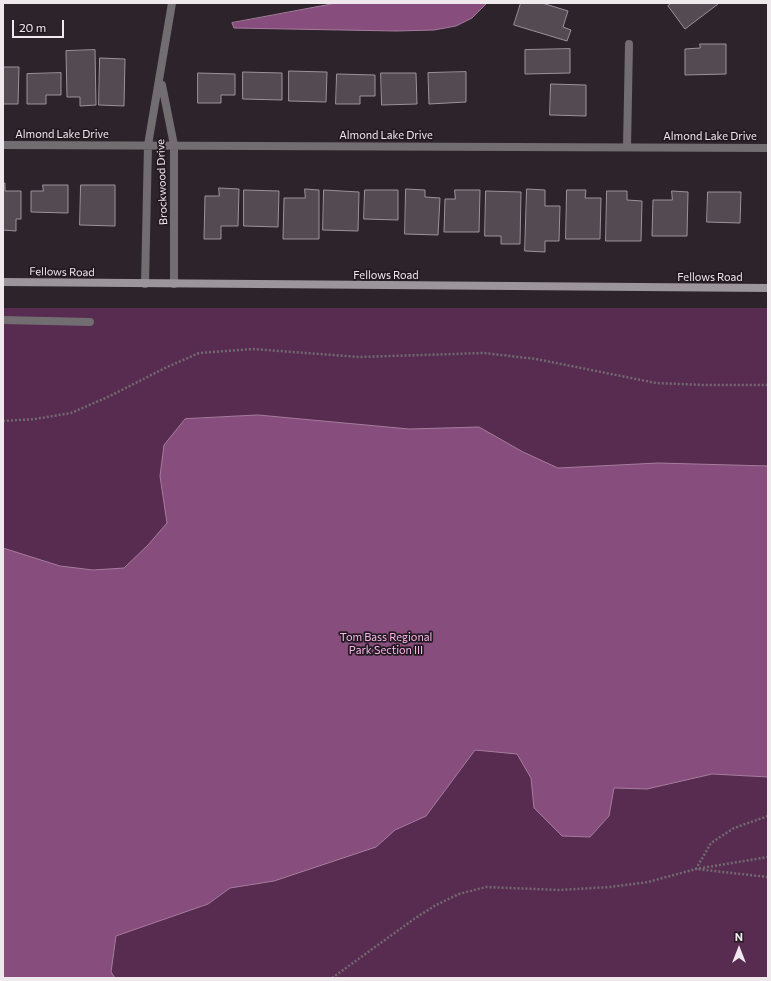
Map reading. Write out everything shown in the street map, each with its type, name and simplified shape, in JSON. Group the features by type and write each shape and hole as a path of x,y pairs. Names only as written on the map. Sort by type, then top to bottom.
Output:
{"street":[{"name":"Brockwood Drive","path":"145,284 148,145 161,80 172,3"},
{"path":"628,147 629,44"},
{"name":"Brockwood Drive","path":"161,80 174,145 174,284"},
{"name":"Almond Lake Drive","path":"3,144 768,148"},
{"name":"Fellows Road","path":"3,282 768,288"},
{"path":"3,320 90,322"}],"path":[{"path":"3,421 35,419 71,413 199,353 253,348 359,357 484,353 536,359 656,383 768,385"},
{"path":"696,869 711,843 734,828 768,816"},
{"path":"332,978 414,919 436,905 459,894 486,887 559,890 610,887 648,882 696,869 768,857"},
{"path":"696,869 768,877"}],"green space":[{"name":"Tom Bass Regional Park Section III","path":"3,308 768,308 768,978 3,978"}],"shaded area":[{"path":"337,3 487,3 472,18 456,26 434,30 396,31 234,28 232,23"},
{"path":"258,415 409,429 479,427 523,452 558,468 658,463 768,466 768,777 712,774 647,789 614,788 609,816 590,837 562,836 534,808 531,778 517,754 475,750 426,816 395,830 376,847 274,881 230,888 208,904 116,936 111,972 115,978 3,978 3,548 60,566 93,570 124,568 148,545 167,523 160,476 164,445 185,419"}],"building":[{"path":"521,3 542,3 568,11 563,27 571,30 567,41 514,25"},
{"path":"672,3 718,4 685,29 668,6"},
{"path":"700,44 726,44 726,74 685,75 685,49 700,48"},
{"path":"570,49 570,73 525,74 525,50"},
{"path":"95,50 96,105 80,106 80,97 67,97 66,51"},
{"path":"100,58 125,59 124,106 99,105"},
{"path":"3,67 19,67 18,104 3,104"},
{"path":"289,71 327,72 326,102 289,101"},
{"path":"243,72 282,73 282,100 243,99"},
{"path":"466,72 466,102 429,104 428,73"},
{"path":"61,73 61,95 46,95 46,104 27,104 27,74"},
{"path":"198,73 235,74 235,95 221,95 221,103 198,103"},
{"path":"381,73 416,73 417,104 382,105"},
{"path":"337,74 375,75 375,96 360,96 360,104 336,104"},
{"path":"551,84 586,85 586,116 550,115"},
{"path":"3,183 5,183 5,191 21,191 21,219 16,219 16,231 3,230"},
{"path":"43,185 68,185 68,213 31,212 31,191 43,191"},
{"path":"81,185 115,185 115,226 80,225"},
{"path":"219,188 239,189 238,226 221,226 221,239 204,239 205,196 219,196"},
{"path":"305,189 319,190 319,239 283,239 284,198 305,198"},
{"path":"406,189 425,190 425,197 440,198 438,235 405,234"},
{"path":"527,189 545,190 545,206 560,206 559,241 545,241 545,252 525,251"},
{"path":"244,190 279,191 278,227 244,226"},
{"path":"324,190 359,192 358,231 323,230"},
{"path":"365,190 398,190 398,220 364,219"},
{"path":"455,190 480,190 479,232 444,232 445,199 455,199"},
{"path":"567,190 586,190 585,198 601,198 600,239 566,239"},
{"path":"486,191 521,192 520,244 501,244 501,236 485,236"},
{"path":"607,191 627,191 627,200 642,201 641,241 606,241"},
{"path":"672,191 688,192 687,236 652,236 653,200 672,200"},
{"path":"708,192 741,192 740,223 707,222"}]}
